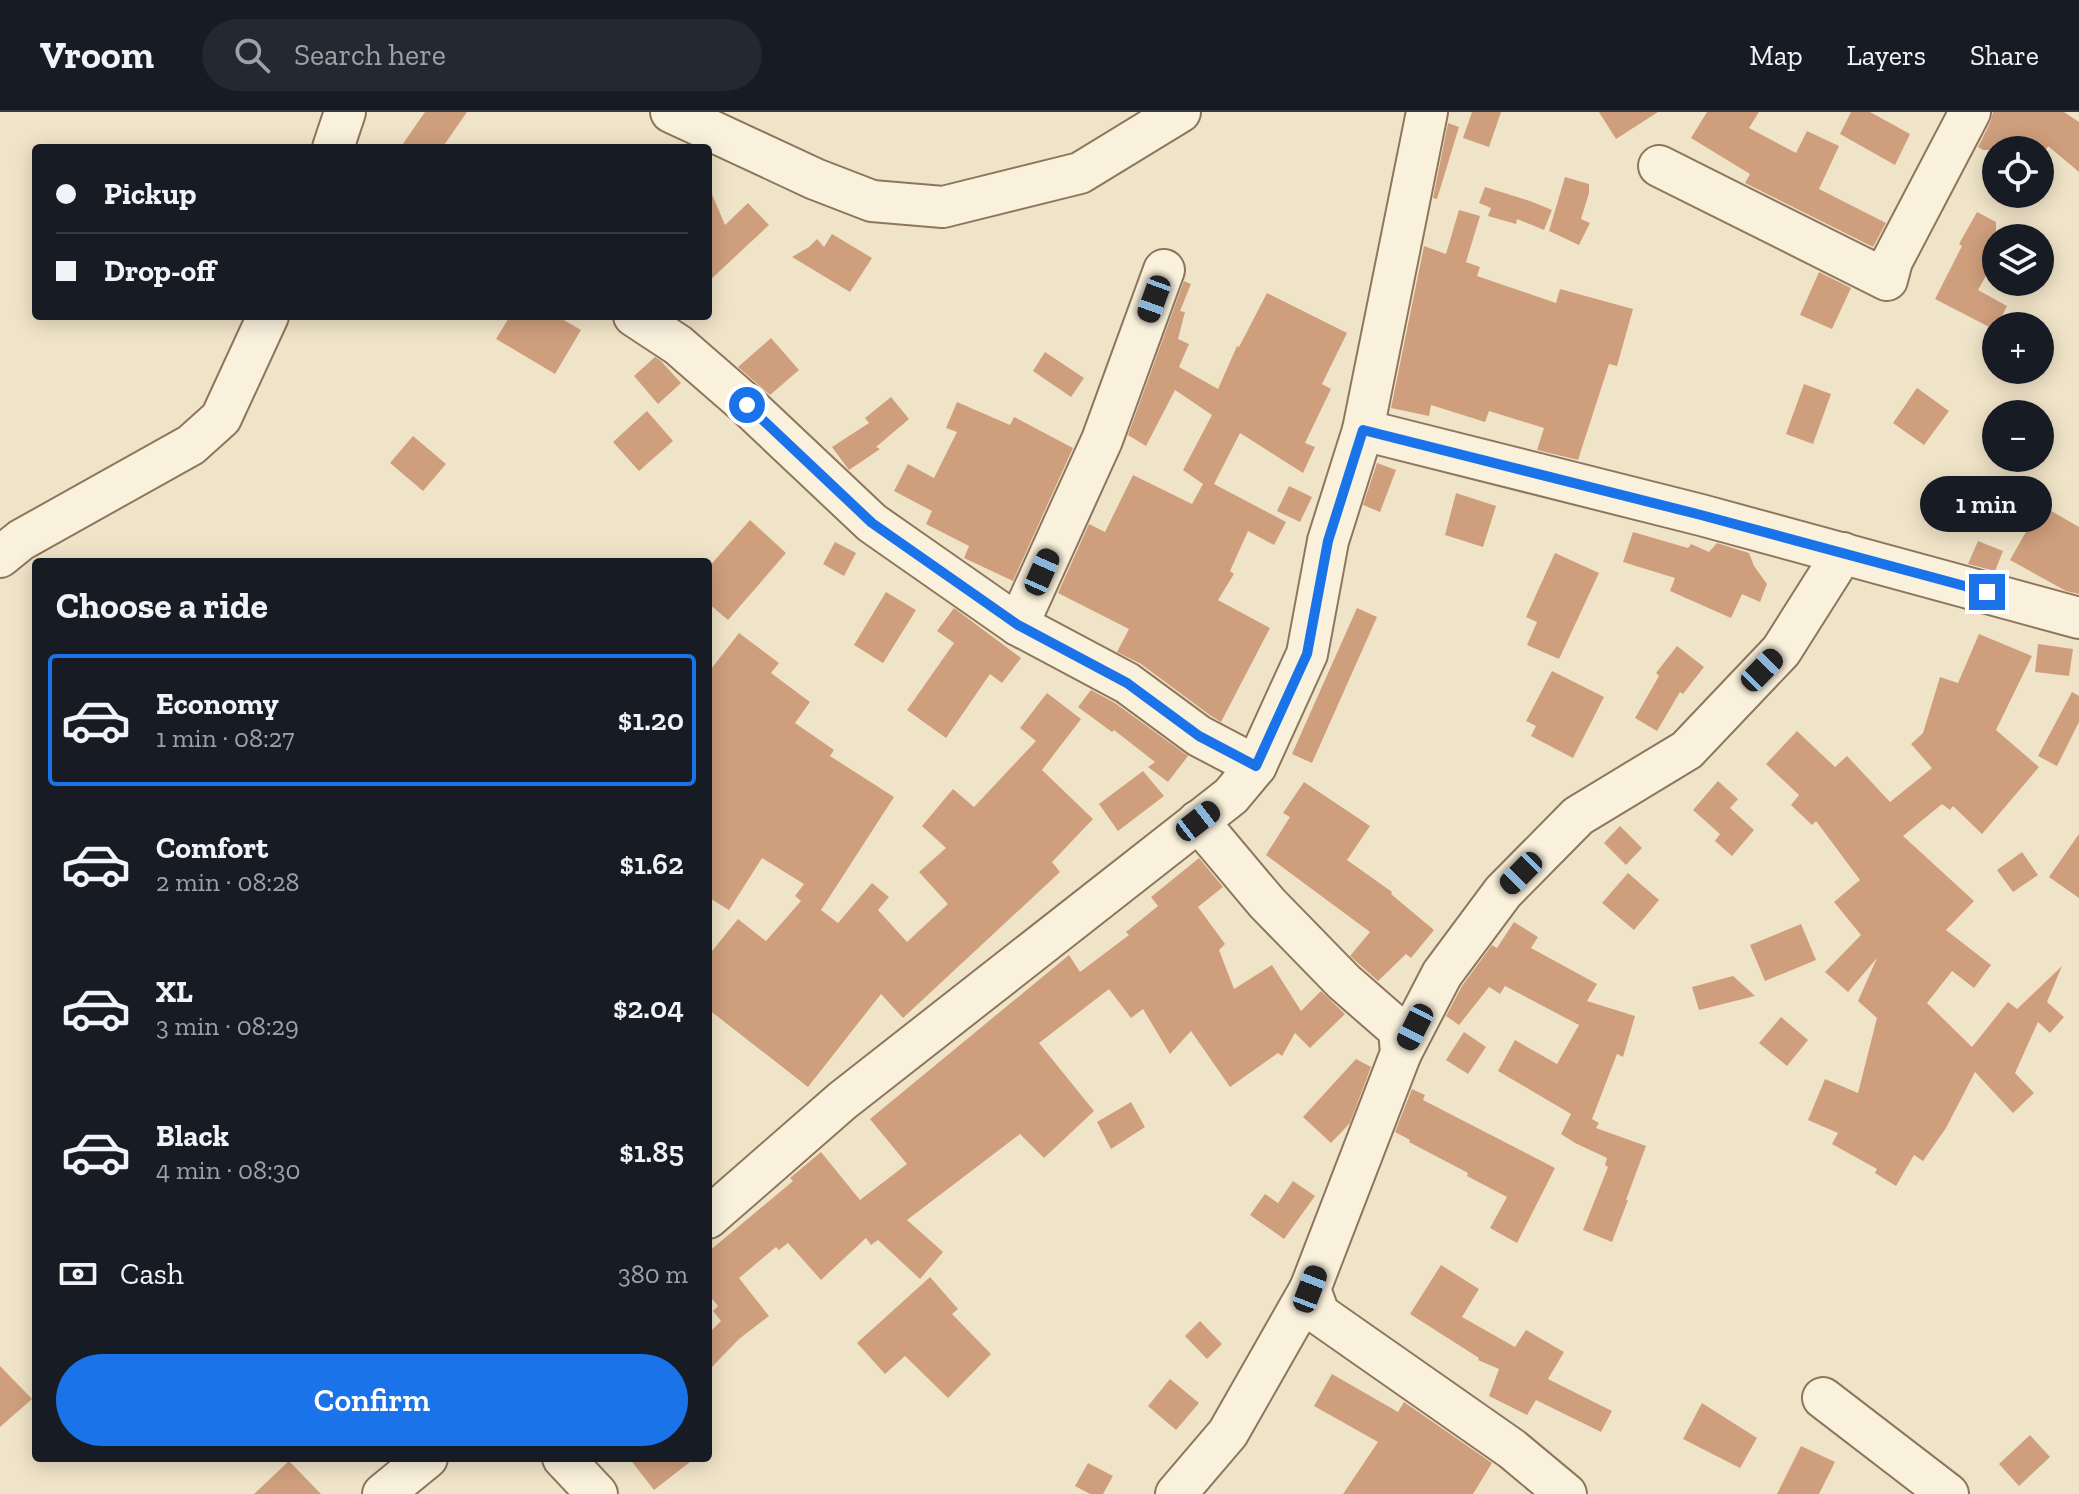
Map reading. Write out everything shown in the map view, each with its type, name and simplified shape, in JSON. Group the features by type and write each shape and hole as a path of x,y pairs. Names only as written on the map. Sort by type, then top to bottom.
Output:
{"street":[{"path":"334,144 345,112"},
{"path":"671,112 815,179 872,201 943,207 1080,173 1180,112"},
{"path":"712,1215 842,1101 1231,796 1256,766 1307,654 1328,541 1363,430 1427,112"},
{"path":"1659,166 1887,280 1892,261 1970,112"},
{"path":"1018,625 1102,440 1164,270"},
{"path":"0,557 21,540 191,445 221,418 266,320"},
{"path":"640,320 678,345 747,405 872,523 1018,625 1127,683 1199,736 1256,766"},
{"path":"1363,430 1686,511 2079,618"},
{"path":"1176,1494 1228,1433 1310,1289 1401,1053 1442,974 1503,892 1578,816 1687,750 1781,651 1843,553"},
{"path":"1198,821 1267,903 1344,982 1399,1030 1401,1053"},
{"path":"1310,1289 1319,1314 1512,1449 1566,1494"},
{"path":"1823,1398 1948,1494"},
{"path":"383,1494 422,1462"},
{"path":"567,1462 597,1494"}],"building":[{"path":"425,112 467,112 445,144 403,144"},
{"path":"1472,112 1501,112 1489,147 1463,138"},
{"path":"1599,112 1658,112 1616,139"},
{"path":"1707,112 1759,112 1749,128 1796,153 1807,131 1839,146 1819,189 1886,223 1873,247 1745,183 1750,174 1691,138"},
{"path":"1851,112 1870,112 1910,134 1895,165 1840,134"},
{"path":"1993,112 2064,112 2079,122 2079,172 2054,151 2054,136 1984,136"},
{"path":"1448,123 1459,127 1437,199 1433,198"},
{"path":"1565,177 1589,184 1581,219 1590,223 1579,245 1549,231"},
{"path":"1485,187 1552,210 1544,230 1517,219 1516,224 1488,216 1491,208 1479,203"},
{"path":"712,194 725,225 748,203 769,225 712,278"},
{"path":"1459,210 1480,216 1466,262 1480,267 1477,276 1556,303 1560,289 1633,309 1617,366 1609,364 1578,460 1537,450 1544,428 1489,411 1485,422 1431,405 1429,416 1391,408 1424,246 1446,254"},
{"path":"1977,212 1996,222 1982,224 1982,283 1978,290 1982,296 1989,296 2007,306 2004,312 1982,312 1982,323 1935,299 1962,246 1959,244"},
{"path":"832,234 872,258 850,292 792,257 817,239 824,247"},
{"path":"1819,272 1851,288 1832,329 1800,315"},
{"path":"1184,281 1191,284 1180,311 1185,312 1178,339 1189,344 1179,367 1218,389 1237,346 1267,293 1347,333 1322,384 1331,389 1305,443 1315,447 1303,473 1240,433 1214,484 1286,522 1274,545 1248,531 1230,571 1234,574 1218,600 1270,628 1221,722 1141,664 1117,652 1129,629 1058,593 1089,524 1105,532 1133,475 1192,504 1203,484 1183,470 1212,415 1175,390 1146,446 1128,435"},
{"path":"508,320 564,320 581,330 555,374 496,339"},
{"path":"771,338 799,370 770,395 738,367"},
{"path":"1045,352 1084,378 1071,397 1033,371"},
{"path":"655,357 681,383 658,404 634,376"},
{"path":"1804,384 1831,394 1813,444 1786,434"},
{"path":"1917,388 1949,411 1924,445 1893,423"},
{"path":"891,397 909,419 876,447 880,449 849,470 832,447 869,423 865,418"},
{"path":"957,402 1010,425 1014,417 1073,448 1013,581 964,558 969,546 926,524 932,511 894,491 908,464 934,478 957,432 946,428"},
{"path":"647,411 673,441 639,471 613,442"},
{"path":"413,436 446,464 423,491 390,463"},
{"path":"1377,463 1396,470 1380,512 1363,505"},
{"path":"1289,486 1312,497 1300,522 1277,511"},
{"path":"1456,493 1496,506 1483,547 1445,535"},
{"path":"2041,505 2079,527 2079,594 2066,591 2010,560"},
{"path":"750,520 786,553 728,620 712,606 712,563"},
{"path":"1633,532 1688,548 1691,544 1709,552 1717,543 1749,553 1767,584 1760,602 1742,594 1731,618 1670,591 1675,578 1623,562"},
{"path":"1978,541 2003,551 1995,571 1968,564"},
{"path":"835,542 856,553 844,576 823,564"},
{"path":"1555,553 1599,573 1559,659 1527,645 1537,622 1526,617"},
{"path":"886,592 916,610 883,663 854,645"},
{"path":"954,608 1021,658 1002,683 990,674 946,738 907,710 954,643 937,631"},
{"path":"1357,608 1377,617 1312,763 1292,754"},
{"path":"739,633 779,663 771,673 810,702 795,723 834,750 830,756 894,797 821,910 838,923 872,883 889,897 878,910 907,942 948,904 919,872 946,848 922,826 953,789 974,807 1036,741 1020,728 1047,693 1081,719 1042,770 1093,819 1052,862 1060,872 903,1018 881,994 808,1087 712,1012 712,951 738,919 766,941 801,901 795,896 804,884 762,858 729,910 712,899 712,668"},
{"path":"1979,634 2032,656 1996,730 2039,767 1982,834 1953,806 1950,810 1942,804 1903,836 1974,901 1946,930 1991,965 1974,988 1952,971 1927,1003 1972,1047 2008,1002 2017,1009 2062,966 2047,1002 2064,1017 2050,1033 2038,1022 2015,1073 2034,1093 2013,1113 1975,1072 1946,1128 1923,1161 1914,1155 1896,1186 1875,1173 1877,1169 1832,1144 1838,1133 1808,1120 1825,1079 1858,1093 1877,1018 1858,1001 1877,958 1848,992 1825,972 1861,935 1834,902 1860,880 1816,821 1812,825 1791,805 1799,795 1766,764 1797,731 1835,767 1847,756 1890,802 1932,768 1911,744 1923,733 1940,677 1958,683"},
{"path":"2038,644 2073,649 2069,676 2035,672"},
{"path":"1677,646 1704,667 1683,694 1680,692 1657,731 1635,718 1659,676 1656,673"},
{"path":"1552,671 1604,697 1573,758 1531,736 1536,726 1526,721"},
{"path":"1091,690 1115,703 1188,756 1168,782 1148,767 1155,762 1078,707"},
{"path":"2072,692 2079,696 2079,722 2057,766 2038,756"},
{"path":"1143,771 1164,796 1118,831 1099,804"},
{"path":"1718,781 1738,799 1730,808 1754,830 1732,856 1715,841 1720,834 1693,810"},
{"path":"1304,782 1370,826 1347,860 1392,892 1434,930 1411,958 1406,954 1378,981 1350,956 1370,932 1266,855 1290,817 1283,813"},
{"path":"1620,826 1642,848 1626,865 1604,843"},
{"path":"2079,834 2079,898 2049,877"},
{"path":"2022,852 2038,875 2013,892 1997,870"},
{"path":"1199,858 1223,887 1198,907 1225,944 1219,950 1234,989 1272,965 1301,1011 1321,991 1345,1014 1310,1048 1295,1033 1282,1056 1278,1053 1230,1087 1191,1031 1170,1054 1143,1009 1131,1018 1109,989 1039,1043 1094,1111 1044,1158 1020,1134 907,1220 943,1252 920,1279 878,1240 871,1245 866,1238 821,1280 788,1243 779,1250 776,1247 739,1278 769,1316 739,1339 712,1367 712,1330 721,1321 713,1311 718,1306 712,1299 712,1249 793,1181 790,1178 821,1152 860,1200 907,1164 870,1119 1069,955 1080,972 1129,935 1126,932 1158,906 1151,897"},
{"path":"1628,873 1659,900 1634,930 1602,903"},
{"path":"1514,922 1538,937 1531,948 1597,984 1587,1001 1635,1016 1623,1057 1617,1054 1592,1119 1599,1123 1596,1128 1646,1146 1612,1242 1583,1230 1608,1167 1605,1165 1607,1158 1561,1134 1571,1114 1498,1071 1515,1040 1557,1064 1579,1025 1505,986 1500,994 1489,987 1459,1025 1446,1016 1462,986 1492,945 1497,948"},
{"path":"1801,924 1816,960 1765,981 1750,945"},
{"path":"1733,976 1755,996 1699,1010 1692,987"},
{"path":"1781,1017 1808,1040 1787,1066 1759,1043"},
{"path":"1464,1032 1486,1047 1468,1074 1446,1060"},
{"path":"1356,1059 1371,1067 1350,1123 1331,1143 1303,1117"},
{"path":"1412,1089 1425,1095 1423,1100 1555,1168 1517,1243 1490,1228 1507,1197 1395,1132"},
{"path":"1131,1102 1145,1127 1111,1149 1097,1122"},
{"path":"1293,1181 1315,1196 1284,1239 1250,1215 1265,1194 1278,1203"},
{"path":"1441,1265 1479,1289 1462,1317 1515,1347 1526,1330 1564,1352 1548,1379 1612,1411 1601,1432 1536,1400 1527,1415 1489,1396 1499,1369 1478,1360 1410,1314"},
{"path":"930,1277 958,1309 952,1314 991,1354 948,1398 905,1356 885,1374 857,1343"},
{"path":"1200,1321 1222,1344 1207,1359 1185,1336"},
{"path":"0,1366 32,1399 0,1427"},
{"path":"1332,1374 1398,1412 1404,1402 1492,1463 1473,1494 1343,1494 1378,1442 1314,1406"},
{"path":"1170,1379 1199,1403 1176,1430 1148,1406"},
{"path":"1702,1403 1757,1438 1740,1468 1683,1439"},
{"path":"2030,1435 2050,1457 2019,1486 1999,1464"},
{"path":"1801,1446 1835,1462 1819,1494 1777,1494"},
{"path":"290,1462 321,1494 254,1494"},
{"path":"632,1462 690,1462 654,1490"},
{"path":"1088,1463 1113,1476 1103,1494 1090,1494 1075,1486"}],"route":[{"path":"747,405 872,523 1018,625 1127,683 1199,736 1256,766 1307,654 1328,541 1363,430 1701,515 1987,592"}]}
